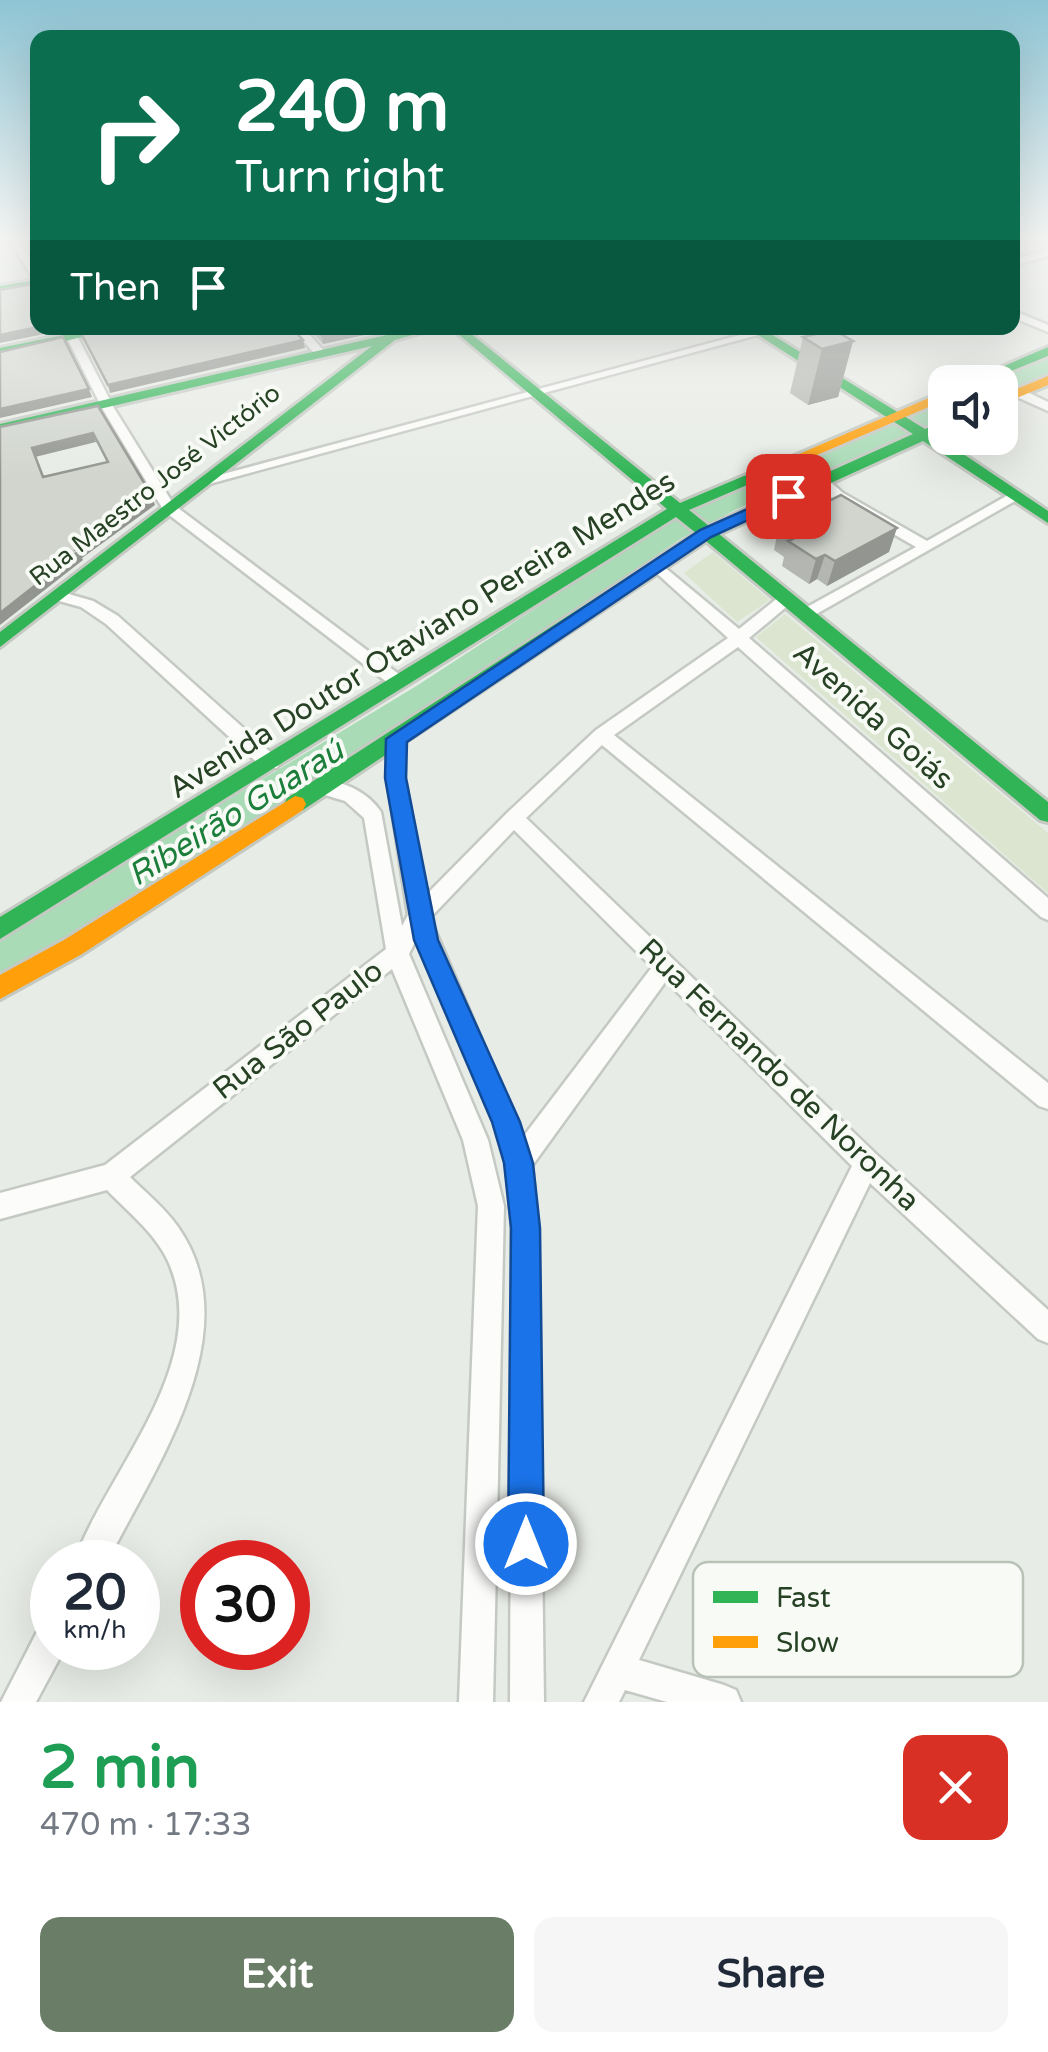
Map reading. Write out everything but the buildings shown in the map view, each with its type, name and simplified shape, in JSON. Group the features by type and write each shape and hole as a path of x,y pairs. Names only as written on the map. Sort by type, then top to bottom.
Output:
{"street":[{"path":"0,352 60,335"},
{"path":"71,335 105,403 169,508 418,697"},
{"path":"304,335 320,353"},
{"path":"0,428 400,335"},
{"name":"Avenida Goiás","path":"464,335 1048,814"},
{"path":"204,482 742,335"},
{"path":"772,335 1048,518"},
{"name":"Rua Maestro José Victório","path":"0,641 391,337"},
{"path":"1015,365 1048,351"},
{"path":"1018,393 1048,380"},
{"path":"1018,399 1048,407"},
{"name":"Avenida Doutor Otaviano Pereira Mendes","path":"0,929 295,782 396,739 418,697 657,566 690,521 821,481 909,426 928,410"},
{"name":"Avenida Doutor Otaviano Pereira Mendes","path":"0,988 73,947 295,782 418,697 690,521 909,426 928,425"},
{"path":"821,481 838,496 927,546"},
{"path":"804,616 1015,498"},
{"name":"Avenida Goiás","path":"657,566 1048,911"},
{"path":"58,596 87,604 112,620 295,782 352,794 362,800 374,818 398,952 476,1140 486,1170 491,1206 476,1702"},
{"name":"Rua São Paulo","path":"0,1206 111,1176 398,952 420,916 514,818 602,735 740,638 785,600"},
{"path":"602,735 1048,1098"},
{"path":"396,739 396,778 426,940 506,1122 518,1163 523,1201 527,1702"},
{"name":"Rua Fernando de Noronha","path":"514,818 867,1163 1048,1329"},
{"path":"518,1163 665,966"},
{"path":"476,1140 506,1122"},
{"path":"601,1702 867,1163"},
{"path":"101,1540 180,1376 192,1331 189,1283 169,1238 111,1176"},
{"path":"491,1206 523,1201"},
{"path":"18,1702 35,1670"},
{"path":"616,1670 724,1702"}],"green space":[{"path":"713,552 770,600 737,622 684,573"},
{"path":"785,614 1048,833 1048,893 756,637"}],"waterway":[{"name":"Ribeirão Guaraú","path":"1018,378 1048,365"},
{"name":"Ribeirão Guaraú","path":"0,959 429,693 672,532 728,503 928,417"}],"traffic: fast":[{"path":"0,352 81,335"},
{"path":"0,428 401,335"},
{"path":"466,335 1048,814"},
{"path":"764,335 896,416 1048,518"},
{"path":"0,641 391,337"},
{"path":"1015,365 1048,351"},
{"path":"295,804 706,534 928,433"},
{"path":"0,929 676,510 756,476"}],"traffic: slow":[{"path":"1018,393 1048,380"},
{"path":"756,476 928,402"},
{"path":"0,988 73,947 295,804"}],"route":[{"path":"526,1544 526,1228 518,1163 506,1122 426,940 394,766 396,739 706,534 788,496"}]}
